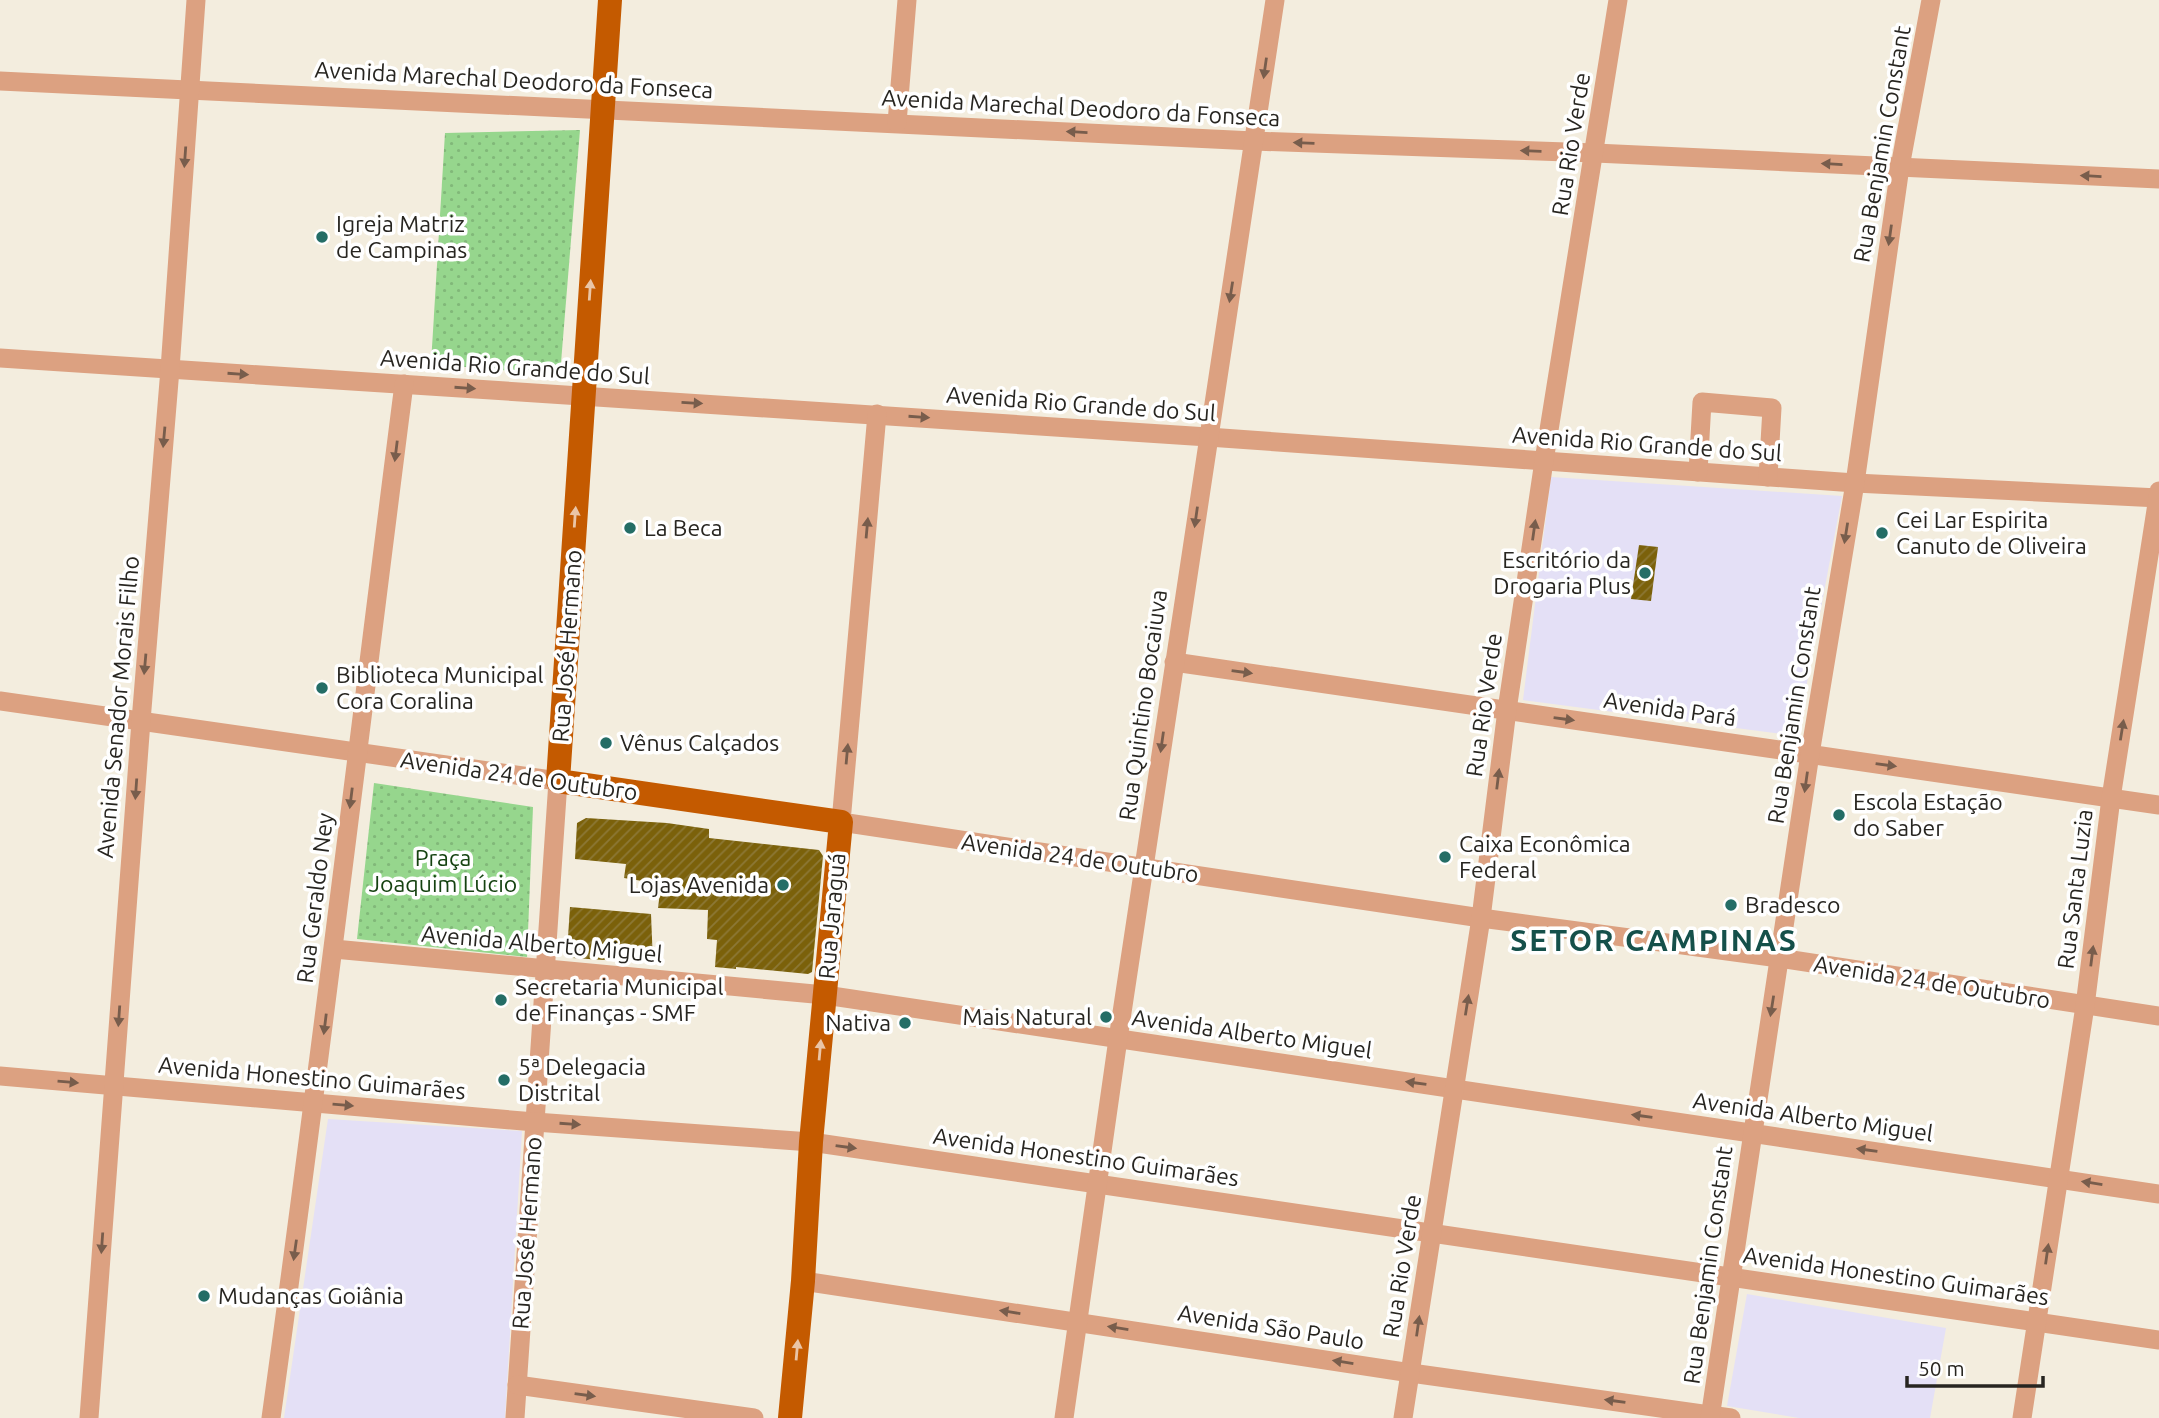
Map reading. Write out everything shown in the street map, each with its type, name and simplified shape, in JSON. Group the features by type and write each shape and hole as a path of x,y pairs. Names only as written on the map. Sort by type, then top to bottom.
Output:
{"main road":[{"name":"Rua José Hermano","path":"558,781 610,0"},
{"name":"Avenida 24 de Outubro","path":"558,781 841,822"},
{"name":"Rua Jaraguá","path":"790,1418 803,1281 811,1142 841,822"}],"street":[{"name":"Avenida Senador Morais Filho","path":"89,1418 196,0"},
{"path":"897,123 907,0"},
{"name":"Rua Quintino Bocaiuva","path":"1064,1418 1174,662 1275,0"},
{"name":"Rua Rio Verde","path":"1404,1418 1481,918 1507,710 1544,461 1618,0"},
{"name":"Rua Benjamin Constant","path":"1710,1416 1810,754 1855,483 1900,167 1931,0"},
{"name":"Avenida Marechal Deodoro da Fonseca","path":"0,81 1254,141 1595,153 2159,179"},
{"name":"Avenida Rio Grande do Sul","path":"0,358 877,414 1855,483 2159,495"},
{"name":"Rua Geraldo Ney","path":"271,1418 315,1103 404,384"},
{"path":"1698,472 1702,402 1772,408 1768,477"},
{"name":"Rua Jaraguá","path":"841,822 877,414"},
{"name":"Rua Santa Luzia","path":"2022,1418 2085,1006 2111,798 2159,495"},
{"name":"Avenida Pará","path":"1174,662 2159,805"},
{"name":"Avenida 24 de Outubro","path":"0,701 558,781"},
{"name":"Rua José Hermano","path":"515,1418 558,781"},
{"name":"Avenida 24 de Outubro","path":"841,822 2159,1016"},
{"name":"Avenida Alberto Miguel","path":"334,949 825,995 2159,1194"},
{"name":"Avenida Honestino Guimarães","path":"0,1076 535,1122 811,1142 2159,1340"},
{"name":"Avenida São Paulo","path":"803,1281 1411,1373 1731,1418"},
{"path":"517,1385 754,1418"}],"shaded area":[{"path":"1551,477 1842,496 1797,736 1523,700"},
{"path":"328,1119 522,1131 505,1418 284,1418"},
{"path":"1747,1294 1946,1328 1930,1418 1799,1418 1727,1406"}],"green space":[{"path":"580,130 560,375 431,364 445,133"},
{"name":"Praça Joaquim Lúcio","path":"374,783 533,807 527,957 357,939"}],"building":[{"name":"Escritório da Drogaria Plus","path":"1639,545 1658,547 1651,601 1631,599"},
{"path":"586,818 667,823 709,829 709,838 819,850 823,856 812,972 808,974 715,967 717,940 707,939 708,910 658,908 661,884 624,878 626,864 575,859 577,823"},
{"path":"570,907 651,914 653,963 572,958 567,952"}],"place":[{"name":"Igreja Matriz de Campinas","path":"322,237"},
{"name":"La Beca","path":"630,528"},
{"name":"Cei Lar Espirita Canuto de Oliveira","path":"1882,533"},
{"name":"Escritório da Drogaria Plus","path":"1645,573"},
{"name":"Biblioteca Municipal Cora Coralina","path":"322,688"},
{"name":"Vênus Calçados","path":"606,743"},
{"name":"Escola Estação do Saber","path":"1839,815"},
{"name":"Caixa Econômica Federal","path":"1445,857"},
{"name":"Lojas Avenida","path":"783,885"},
{"name":"Bradesco","path":"1731,905"},
{"name":"Secretaria Municipal de Finanças - SMF","path":"501,1000"},
{"name":"Mais Natural","path":"1106,1017"},
{"name":"Nativa","path":"905,1023"},
{"name":"5ª Delegacia Distrital","path":"504,1080"},
{"name":"Mudanças Goiânia","path":"204,1296"}],"district":[{"name":"SETOR CAMPINAS","path":"1654,941"}]}
